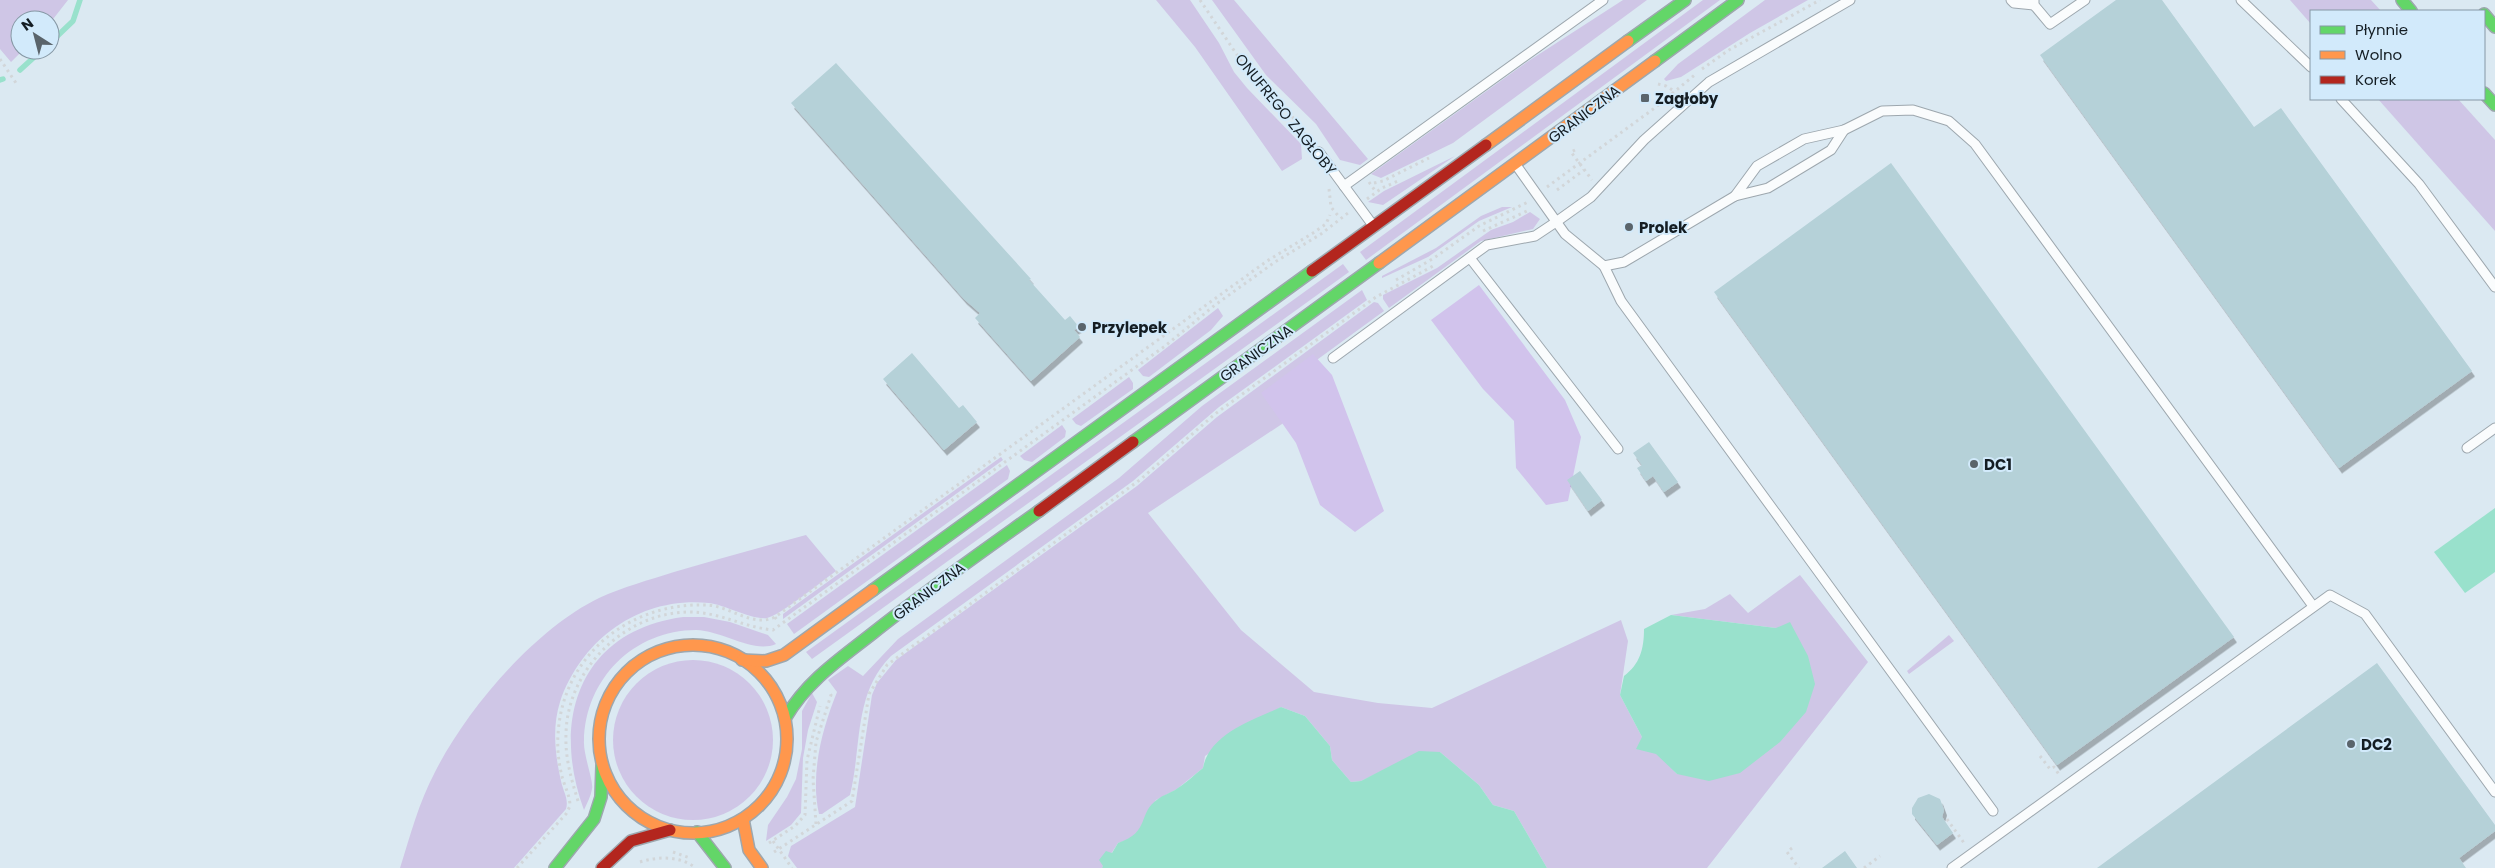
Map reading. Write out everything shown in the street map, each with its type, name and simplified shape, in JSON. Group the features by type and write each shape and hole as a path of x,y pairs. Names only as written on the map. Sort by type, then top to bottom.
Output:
{"main road":[{"name":"GRANICZNA","path":"742,660 766,661 784,655 1685,0"},
{"name":"GRANICZNA","path":"786,717 796,700 813,680 903,609 1516,165 1738,0"},
{"path":"2402,0 2411,10"},
{"path":"2485,16 2495,27"},
{"path":"2485,94 2495,105"},
{"path":"555,868 594,819 601,797 602,766 598,737 604,706 621,679 645,659 663,651 685,647 702,647 722,651 742,660 769,683 780,698 786,717 788,750 776,785 765,800 743,819 726,827 697,832 670,830 630,839 602,868"},
{"path":"602,766 616,793 628,806 646,820 670,830"},
{"path":"743,819 749,850 762,868"},
{"path":"697,832 725,868"}],"lane":[{"path":"1344,186 1603,0"},
{"path":"1334,358 1487,245 1535,236 1556,222 1591,197 1644,140 1709,82 1850,0"},
{"path":"2011,0 2014,3 2034,2 2050,24 2085,0"},
{"path":"2241,0 2310,66"},
{"path":"2342,100 2419,184 2495,287"},
{"path":"1735,196 1757,166 1804,139 1844,130 1882,111 1913,110 1949,121 1975,144 2313,606"},
{"path":"1604,266 1624,262 1735,196 1768,188 1830,150 1844,130"},
{"name":"ONUFREGO ZAGŁOBY","path":"1319,152 1374,227"},
{"path":"1516,165 1565,234 1604,266 1613,288 1626,308 1993,810"},
{"path":"1470,258 1618,449"},
{"path":"2468,448 2495,428"},
{"path":"1952,868 2330,595 2365,614 2495,792"}],"path":[{"name":"ONUFREGO ZAGŁOBY","path":"1200,0 1254,80 1289,112 1319,152"},
{"path":"1392,282 1434,258 1479,226 1523,206 1729,50 1820,0"},
{"path":"0,59 16,83"},
{"path":"1657,84 1666,86 1674,91"},
{"path":"1556,190 1584,170"},
{"path":"578,806 567,760 568,714 584,673 602,651 617,638 657,617 687,612 713,614 732,618 752,626 773,630 1165,346 1218,303 1275,262 1321,234 1358,205"},
{"path":"517,868 566,814 570,806 560,769 558,748 559,723 570,685 590,652 613,631 639,617 678,606 708,605 763,621 776,617 1216,299 1326,224 1330,215"},
{"path":"774,852 852,801 869,694 886,665 1141,479 1215,414 1376,297"},
{"path":"776,617 778,622"},
{"path":"816,825 814,780 816,742 831,695 826,689"},
{"path":"2040,756 2050,769 2054,767 2066,785"},
{"path":"1947,819 1972,854"},
{"path":"773,841 792,868"},
{"path":"1792,848 1787,852 1799,868"},
{"path":"670,852 694,860"},
{"path":"1864,868 1880,856"},
{"path":"637,863 649,859 671,858 684,861 696,868"}],"shaded area":[{"path":"0,0 68,0 60,10 10,10 10,60 13,60 11,62 0,49"},
{"path":"1156,0 1190,0 1219,43 1234,72 1301,144 1302,159 1282,171 1195,47"},
{"path":"1212,0 1234,0 1368,159 1360,165 1340,160 1316,124 1266,75"},
{"path":"1623,0 1647,0 1453,143 1381,178 1371,174 1527,62"},
{"path":"1703,0 1720,0 1366,260 1360,252"},
{"path":"1765,0 1808,0 1750,33 1681,77 1666,81 1664,79 1678,64"},
{"path":"2290,0 2371,0 2380,10 2310,10 2310,23"},
{"path":"2379,100 2459,100 2495,140 2495,231"},
{"path":"1455,156 1383,205 1368,202 1384,191"},
{"path":"1502,207 1512,207 1479,221 1428,257 1382,278 1382,276 1436,248 1481,216"},
{"path":"1530,212 1540,219 1533,229 1481,241 1389,308 1383,299 1383,295 1437,268 1491,230 1513,222"},
{"path":"1343,264 1349,272 812,659 806,652"},
{"path":"1479,285 1565,400 1581,437 1568,501 1546,505 1516,468 1514,421 1483,389 1431,320"},
{"path":"1362,290 1367,300 1219,407 1133,481 891,656 879,671 870,687 864,704 850,795 822,814 819,814 816,783 819,752 822,736 837,692 828,680 848,666 863,676 898,639 1119,478 1202,406"},
{"path":"1374,302 1378,303 1384,311 1314,362 1336,388 1148,513 1241,630 1314,692 1378,703 1432,708 1621,620 1628,641 1620,695 1642,737 1677,774 1776,628 1671,615 1705,609 1730,594 1748,613 1800,575 1868,662 1707,868 1547,868 1514,811 1493,805 1479,785 1440,752 1388,768 1361,781 1351,782 1332,760 1330,746 1305,716 1281,707 1205,756 1203,768 1177,789 1156,800 1146,815 1142,827 1131,839 1118,843 1102,868 797,868 788,856 791,846 855,807 872,695 877,683 896,660 1137,486 1217,417"},
{"path":"1218,308 1223,316 1211,330 1149,377 1143,376 1138,370"},
{"path":"1313,354 1332,375 1384,511 1355,532 1320,505 1296,443 1261,393"},
{"path":"1129,377 1133,383 1133,389 1081,426 1076,424 1072,419"},
{"path":"1062,425 1066,431 1065,437 1032,462 1024,460 1020,456"},
{"path":"1001,457 1003,460 783,619 783,614"},
{"path":"1007,465 1010,471 1008,479 794,634 787,624"},
{"path":"2495,508 2495,572 2465,593 2434,552"},
{"path":"806,535 836,571 773,616 767,618 754,617 709,603 684,603 660,607 638,614 617,626 599,641 583,659 570,679 560,702 556,721 557,761 566,798 566,809 514,868 400,868 424,795 449,748 484,697 527,650 551,629 575,612 617,590"},
{"path":"1671,615 1776,628 1790,622 1808,656 1815,684 1806,712 1780,742 1740,773 1709,781 1677,774 1656,754 1636,749 1642,737 1620,695 1624,676 1634,666 1640,656 1644,629"},
{"path":"683,617 704,617 730,622 768,635 776,644 758,646 707,631 673,632 652,639 634,649 617,662 593,698 587,718 584,747 592,789 584,810 575,777 571,744 573,714 582,685 597,661 619,641 648,626"},
{"path":"1949,635 1954,641 1909,674 1907,671"},
{"path":"701,660 731,669 750,683 760,695 767,709 772,724 772,756 767,771 760,785 750,797 738,807 716,817 701,820 685,820 670,817 648,807 626,785 614,756 613,732 616,717 626,695 648,673 677,661"},
{"path":"812,693 817,702 808,730 803,758 801,813 791,825 766,841 768,825 787,797 796,779 802,749 802,711"},
{"path":"1281,707 1305,716 1330,746 1332,760 1351,782 1361,781 1419,751 1440,752 1479,785 1493,805 1514,811 1547,868 1102,868 1103,866 1099,860 1106,851 1112,853 1118,843 1128,839 1140,828 1152,804 1179,788 1203,768 1207,756 1223,737 1246,723"}],"building":[{"path":"2116,0 2162,0 2254,127 2281,108 2472,371 2339,468 2040,55"},
{"path":"836,63 1031,279 1029,280 1065,320 1070,316 1079,327 1074,330 1080,337 1031,381 975,318 980,313 964,299 791,103"},
{"name":"DC1","path":"1891,163 2234,637 2057,765 1714,292"},
{"path":"912,353 959,408 963,405 977,422 944,450 883,379"},
{"path":"1649,442 1678,482 1664,492 1653,476 1646,481 1637,468 1642,465 1633,453"},
{"path":"1580,471 1602,500 1588,511 1567,480"},
{"name":"DC2","path":"2377,663 2495,825 2495,831 2459,858 2466,868 2097,868"},
{"path":"1929,794 1940,799 1944,810 1942,817 1953,833 1937,845 1912,814 1912,808 1918,798"},
{"path":"1845,851 1857,868 1822,868"}],"waterway":[{"path":"60,33 73,21 80,0"},
{"path":"20,70 31,60"}],"traffic: fast":[{"path":"1628,41 1685,0"},
{"path":"1655,61 1738,0"},
{"path":"2402,0 2410,10"},
{"path":"2485,15 2495,27"},
{"path":"2485,94 2495,105"},
{"path":"1133,442 1379,263"},
{"path":"873,590 1312,271"},
{"path":"786,717 794,704 814,681 837,662 934,586 1039,511"},
{"path":"555,868 594,819 601,797 602,766"},
{"path":"697,832 725,868"}],"traffic: slow":[{"path":"1486,145 1628,41"},
{"path":"1379,263 1655,61"},
{"path":"742,660 766,661 784,655 873,590"},
{"path":"693,645 729,652 745,661 759,673 771,687 780,703 787,739 780,775 771,791 759,805 745,817 729,826 693,833 657,826 641,817 627,805 615,791 606,775 599,739 606,703 615,687 627,673 641,661 657,652 693,645"},
{"path":"743,819 749,850 762,868"}],"traffic: jam":[{"path":"1312,271 1486,145"},
{"path":"1039,511 1133,442"},
{"path":"602,868 631,841 670,830"}],"place":[{"name":"Zagłoby","path":"1645,98"},
{"name":"Prolek","path":"1629,227"},
{"name":"Przylepek","path":"1082,327"},
{"name":"DC1","path":"1974,464"},
{"name":"DC2","path":"2351,744"}]}
